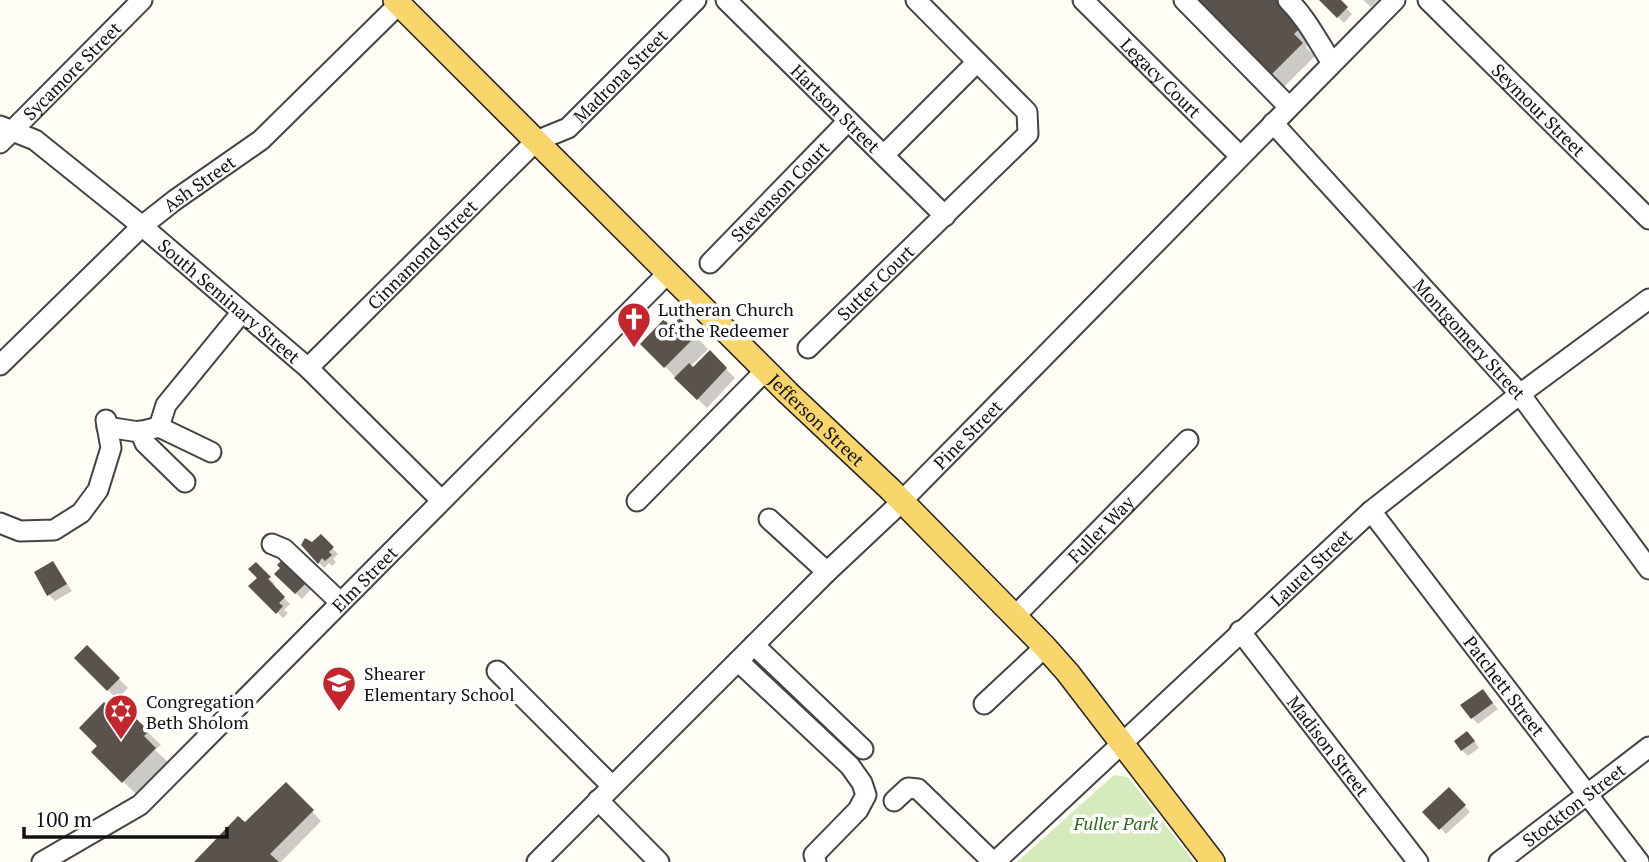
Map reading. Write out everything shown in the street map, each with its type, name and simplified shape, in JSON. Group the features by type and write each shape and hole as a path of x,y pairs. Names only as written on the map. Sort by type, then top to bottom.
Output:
{"main road":[{"name":"Jefferson Street","path":"397,1 1045,647 1068,673 1213,862"}],"street":[{"name":"Sycamore Street","path":"4,134 142,0"},
{"name":"Madrona Street","path":"536,141 568,128 696,0"},
{"name":"Hartson Street","path":"726,0 945,216"},
{"name":"Sutter Court","path":"808,348 1028,134 1027,112 916,0"},
{"name":"Legacy Court","path":"1083,0 1240,156"},
{"path":"1184,0 1289,107"},
{"path":"1288,0 1304,16 1311,32 1332,63"},
{"name":"Pine Street","path":"537,862 901,501 1395,0"},
{"name":"Seymour Street","path":"1429,0 1649,219"},
{"name":"Ash Street","path":"0,365 142,226 261,140 397,1"},
{"path":"884,155 977,62"},
{"name":"Stevenson Court","path":"710,263 848,121"},
{"name":"Montgomery Street","path":"1273,123 1520,394 1649,569"},
{"name":"South Seminary Street","path":"4,134 35,140 142,226 308,368 441,499"},
{"name":"Cinnamond Street","path":"308,368 536,141"},
{"name":"Elm Street","path":"42,862 140,805 669,272"},
{"name":"Laurel Street","path":"994,862 1371,511 1520,394 1649,299"},
{"path":"185,482 145,443 149,429 168,401 242,312"},
{"path":"637,501 766,370"},
{"path":"0,523 20,531 54,530 81,513 98,490 111,448 106,423 149,429 211,452"},
{"name":"Fuller Way","path":"1015,616 1188,440"},
{"name":"Patchett Street","path":"1371,511 1589,793 1639,862"},
{"path":"769,519 827,572"},
{"path":"272,544 284,549 340,602"},
{"name":"Madison Street","path":"1240,631 1418,862"},
{"path":"754,645 863,749"},
{"path":"984,704 1045,647"},
{"path":"738,661 850,766 862,783 866,795 858,810 814,855 816,862"},
{"path":"497,671 605,793 659,862"},
{"name":"Stockton Street","path":"1499,862 1649,747"},
{"path":"894,801 908,788 918,789 994,862"}],"green space":[{"name":"Fuller Park","path":"1114,775 1128,777 1194,862 1017,862"}],"building":[{"path":"1199,0 1282,0 1305,23 1294,34 1303,43 1270,76 1197,3"},
{"path":"1319,0 1341,0 1348,7 1337,18"},
{"path":"680,318 697,335 664,368 640,344 663,320 672,325"},
{"path":"710,350 727,368 697,400 674,378 689,363 693,367"},
{"path":"321,534 334,547 329,552 332,555 325,561 322,558 318,564 301,545 305,538 312,542"},
{"path":"285,557 309,580 295,594 274,574 280,568 277,565"},
{"path":"53,561 67,584 47,596 34,572"},
{"path":"256,562 285,597 279,603 283,606 276,614 248,586 257,578 248,569"},
{"path":"87,645 120,678 107,691 74,658"},
{"path":"1483,689 1493,703 1471,719 1460,705"},
{"name":"Congregation Beth Sholom","path":"104,702 114,712 117,708 127,716 130,713 149,731 144,736 156,748 122,783 91,752 97,746 79,728"},
{"path":"1467,731 1475,741 1461,751 1454,741"},
{"path":"286,782 314,810 270,854 279,862 194,862 238,816 245,822"},
{"path":"1449,787 1466,805 1439,830 1422,812"}],"place":[{"name":"Lutheran Church of the Redeemer","path":"634,349"},
{"name":"Shearer Elementary School","path":"339,713"},
{"name":"Congregation Beth Sholom","path":"121,741"}]}
